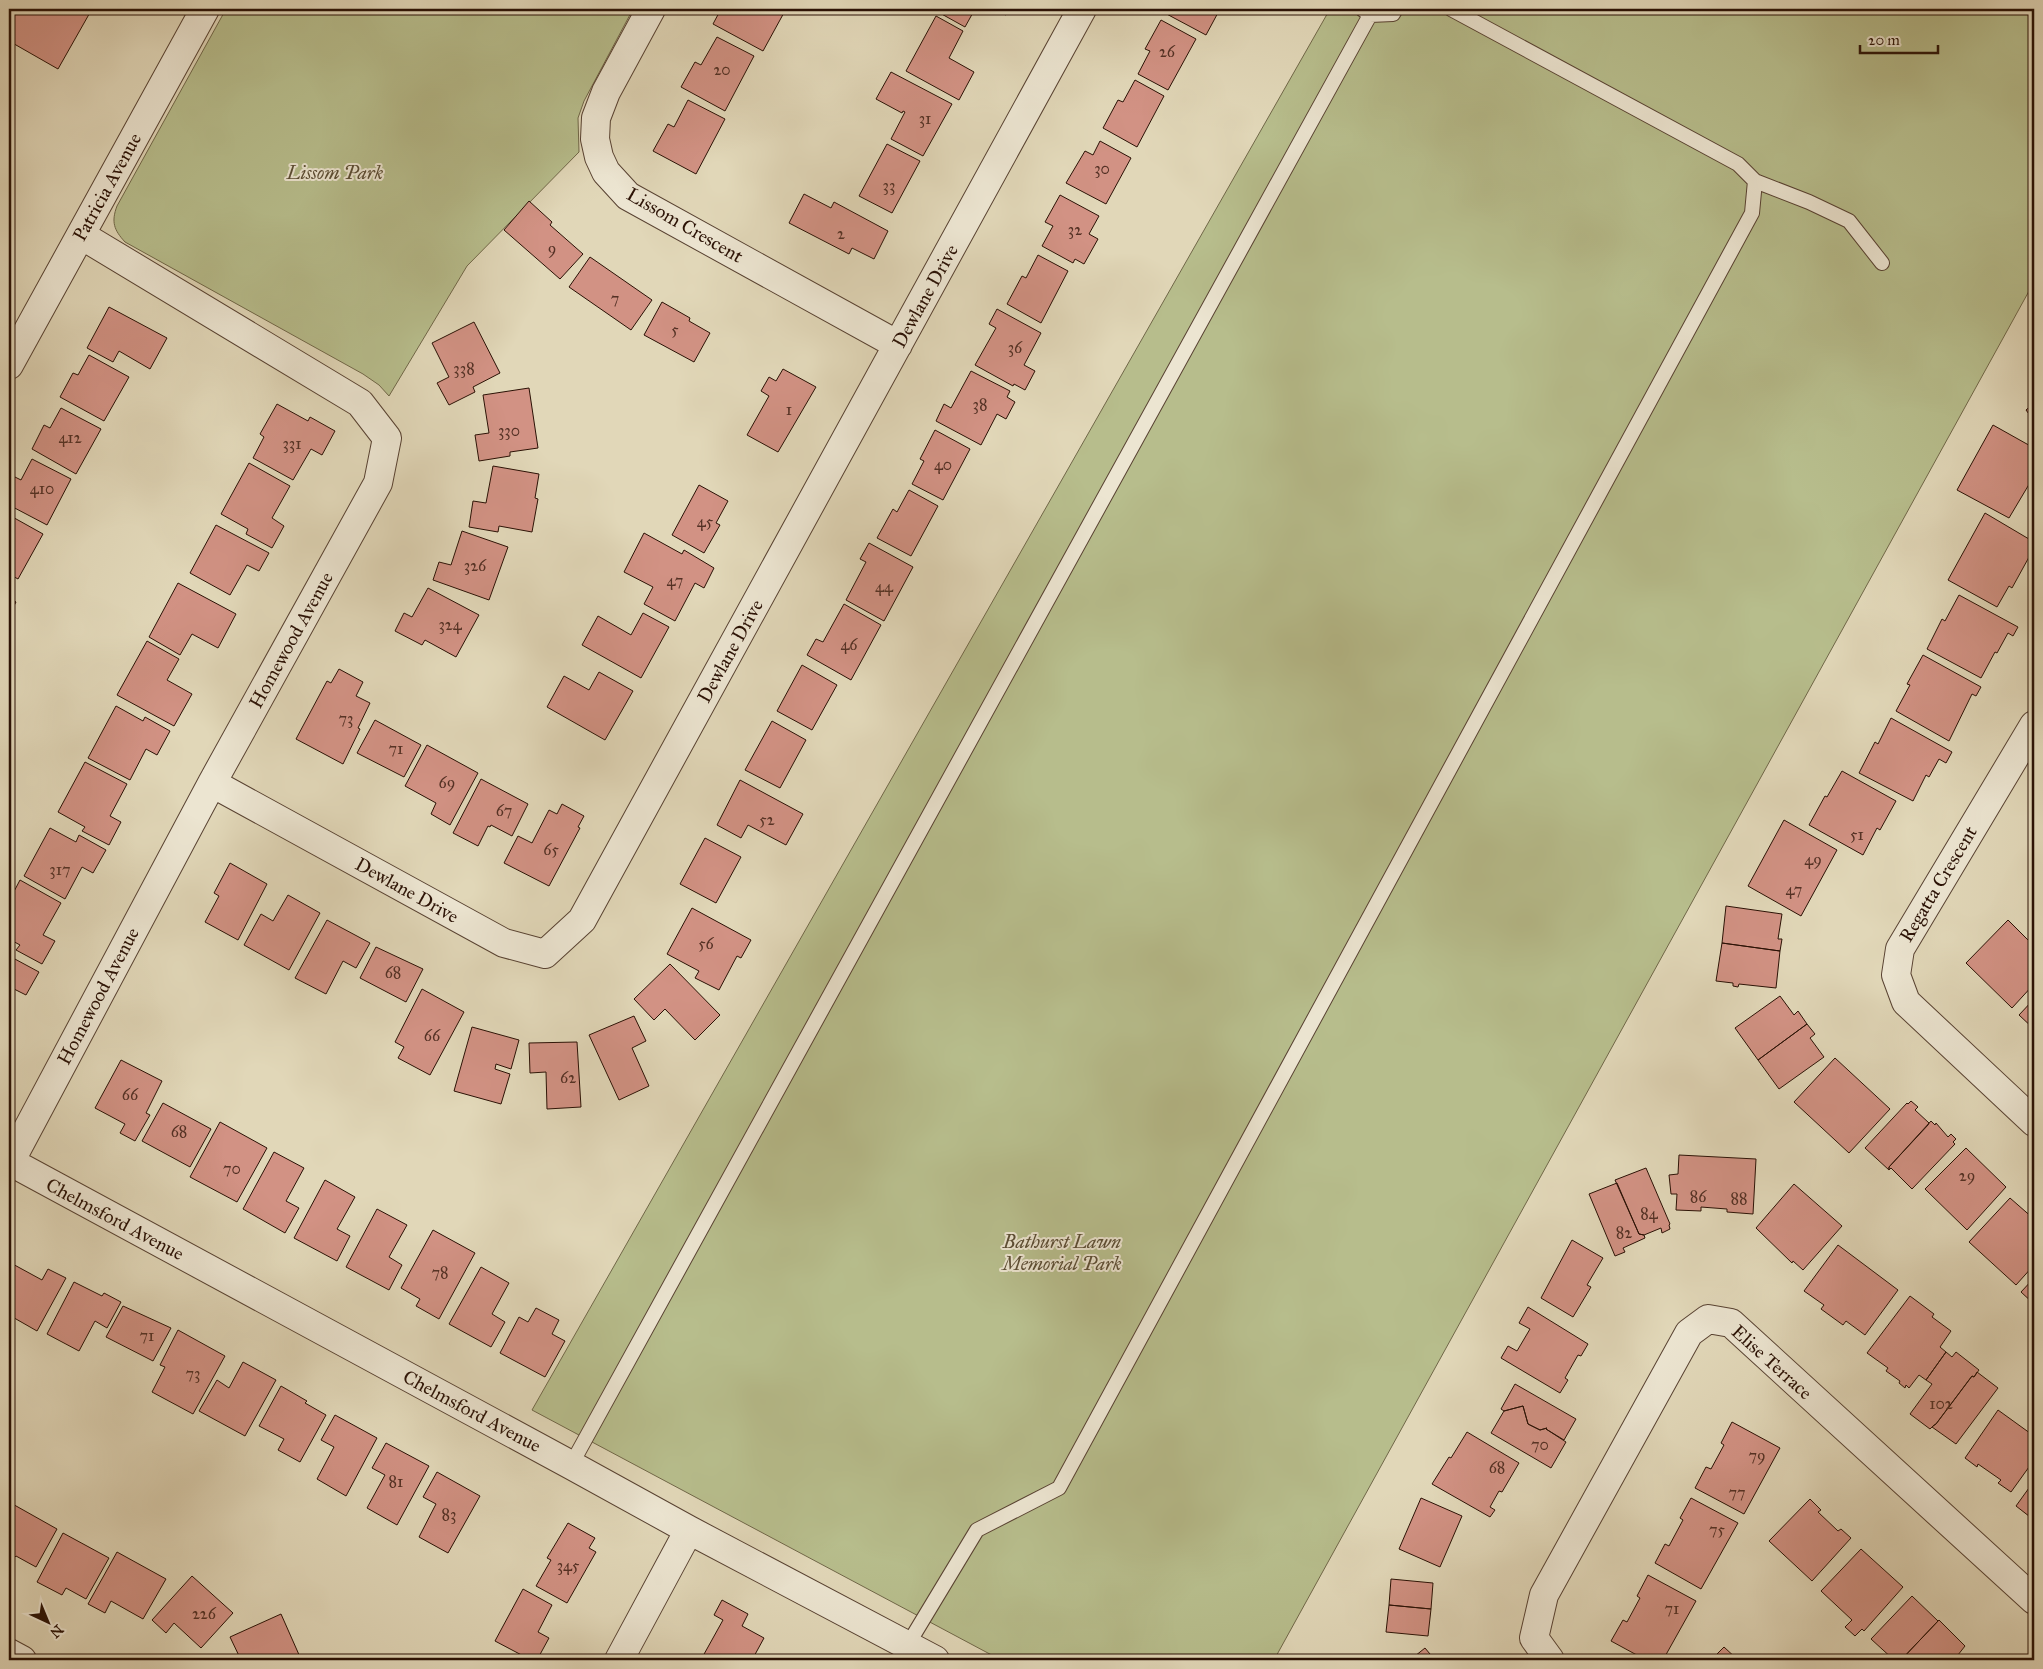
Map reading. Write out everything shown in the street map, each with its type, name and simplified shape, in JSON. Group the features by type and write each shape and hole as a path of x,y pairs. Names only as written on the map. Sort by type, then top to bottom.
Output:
{"street":[{"name":"Patricia Avenue","path":"9,365 205,9"},
{"name":"Lissom Crescent","path":"651,9 606,92 596,118 595,139 599,158 606,172 628,196 898,345"},
{"name":"Dewlane Drive","path":"212,783 504,943 545,954 582,920 1082,9"},
{"name":"Homewood Avenue","path":"9,1162 212,783 378,483 388,438 360,403 81,235"},
{"name":"Regatta Crescent","path":"2034,725 1900,949 1896,975 1906,1002 2034,1122"},
{"name":"Chelmsford Avenue","path":"9,1162 689,1530 935,1660"},
{"name":"Elise Terrace","path":"1550,1660 1534,1638 1544,1595 1689,1333 1708,1319 1731,1323 2034,1600"},
{"path":"619,1660 689,1530"},
{"path":"9,1653 22,1660"}],"lane":[{"path":"571,1465 1366,12 1393,14 1396,9"},
{"path":"1451,9 1738,164 1755,181 1849,221 1882,263"},
{"path":"907,1646 977,1530 1059,1488 1752,213 1755,181"}],"green space":[{"name":"Lissom Park","path":"226,9 633,9 584,101 578,118 579,152 467,266 389,396 379,385 363,374 125,242 116,230 114,217 117,206"},
{"name":"Bathurst Lawn Memorial Park","path":"1330,9 2034,9 2034,282 1274,1660 1001,1660 532,1410"}],"building":[{"path":"9,9 92,9 58,69 9,41"},
{"path":"721,9 786,9 763,51 713,24"},
{"path":"940,9 975,9 965,27 938,12"},
{"path":"994,9 1009,9 1006,15"},
{"path":"1162,9 1220,9 1206,35 1161,11"},
{"path":"936,16 963,31 949,58 974,72 959,100 906,71"},
{"path":"1161,20 1196,39 1168,90 1138,74 1150,51 1145,49"},
{"path":"717,37 754,56 725,111 681,87 695,62 701,65"},
{"path":"891,72 952,104 923,156 891,139 905,112 903,111 902,113 876,99"},
{"path":"1135,80 1164,96 1137,147 1103,128 1118,100 1123,102"},
{"path":"688,100 725,119 696,174 653,151 668,124 674,127"},
{"path":"1100,141 1131,158 1106,204 1066,183 1085,151 1093,155"},
{"path":"887,144 920,161 892,213 859,196"},
{"path":"804,194 831,208 834,202 888,231 874,259 852,248 849,254 789,223"},
{"path":"1060,195 1099,216 1089,234 1098,239 1084,264 1075,259 1073,263 1042,246 1053,226 1045,222"},
{"path":"529,201 552,222 550,225 583,254 560,279 504,230"},
{"path":"1038,255 1068,271 1041,323 1007,304 1022,276 1026,278"},
{"path":"590,257 652,300 631,330 569,287"},
{"path":"662,302 690,318 689,321 710,333 694,362 644,335"},
{"path":"109,307 167,338 150,369 119,351 113,362 87,348"},
{"path":"997,309 1041,333 1024,365 1035,371 1025,390 1014,384 1013,386 975,365 996,328 989,324"},
{"path":"474,322 500,373 473,387 475,392 449,405 437,383 449,377 432,343"},
{"path":"89,355 129,377 104,421 60,397 73,373 78,375"},
{"path":"783,369 816,387 778,452 747,435 769,396 761,391 769,377 776,381"},
{"path":"971,371 1010,391 1007,397 1015,402 1006,419 997,414 981,445 936,421 944,404 951,408"},
{"path":"529,388 538,448 510,452 510,456 479,461 475,435 489,433 483,395"},
{"path":"2034,403 2034,421 2026,410"},
{"path":"277,404 308,421 310,417 335,431 322,455 311,449 293,480 253,458 264,437 260,434"},
{"path":"61,408 101,429 76,474 32,449 44,425 50,428"},
{"path":"1993,425 2034,448 2034,476 2009,518 1957,490"},
{"path":"935,430 970,449 943,500 912,484 924,461 920,459"},
{"path":"32,459 71,479 47,525 9,505 9,489 15,477 21,480"},
{"path":"249,463 290,486 272,518 284,526 272,548 246,534 248,529 221,514"},
{"path":"493,466 539,474 535,498 538,499 532,532 499,526 498,532 469,527 473,501 486,503"},
{"path":"699,485 728,501 716,523 720,525 704,553 672,535"},
{"path":"909,490 938,506 911,556 877,538 893,509 897,512"},
{"path":"1985,513 2034,542 2034,548 2012,588 2009,586 1997,607 1948,580"},
{"path":"9,515 43,534 18,579 9,574"},
{"path":"216,525 269,553 259,571 247,565 230,595 190,573"},
{"path":"462,531 508,547 489,600 433,580 439,562 451,565"},
{"path":"644,533 682,554 684,550 714,568 704,588 695,583 675,621 644,604 653,587 624,572"},
{"path":"869,543 913,567 884,621 846,600 866,562 860,559"},
{"path":"178,583 236,614 218,648 192,634 180,655 149,637"},
{"path":"428,588 479,615 456,657 425,640 422,645 395,631 404,613 412,617"},
{"path":"1959,595 2018,627 2013,636 2008,633 1981,678 1927,649 1942,619 1945,621"},
{"path":"9,598 16,602 9,615"},
{"path":"844,604 881,625 851,680 807,655 816,639 823,642"},
{"path":"643,613 669,627 641,678 582,645 598,616 631,635"},
{"path":"147,641 179,659 167,680 192,694 174,726 117,695"},
{"path":"1923,655 1981,687 1976,696 1972,694 1949,741 1896,711 1910,685 1907,684"},
{"path":"802,665 837,685 812,730 777,711"},
{"path":"339,669 363,682 356,696 370,703 343,764 296,739 327,681 331,683"},
{"path":"599,672 633,691 605,740 547,707 564,676 589,690"},
{"path":"116,706 143,721 145,717 170,731 157,755 146,749 130,780 88,758"},
{"path":"1891,718 1952,752 1946,763 1939,759 1929,777 1926,775 1913,801 1859,773 1875,742 1878,744"},
{"path":"375,720 421,745 404,777 357,753"},
{"path":"772,721 806,740 780,788 745,770"},
{"path":"427,745 478,773 450,825 431,814 436,803 405,786"},
{"path":"85,762 127,784 110,816 121,822 109,845 82,831 85,827 58,812"},
{"path":"1842,771 1896,801 1880,830 1877,828 1863,855 1809,825"},
{"path":"481,779 528,804 512,836 491,825 490,827 488,826 478,846 453,833"},
{"path":"740,780 803,814 786,845 748,825 741,838 717,825"},
{"path":"562,804 584,816 578,827 580,828 549,886 504,863 518,836 532,843 549,810 557,814"},
{"path":"1784,820 1837,850 1801,916 1748,886"},
{"path":"50,828 76,842 79,835 106,850 93,873 82,867 65,899 24,876"},
{"path":"705,838 741,857 716,903 680,884"},
{"path":"230,863 267,884 238,940 205,922 219,896 214,893"},
{"path":"20,880 61,903 43,935 55,941 42,964 16,950 20,945 9,939 9,901"},
{"path":"288,895 320,913 289,970 244,945 261,914 273,921"},
{"path":"1726,906 1782,914 1778,939 1782,939 1780,951 1722,943"},
{"path":"692,908 751,940 741,958 737,956 719,990 695,978 699,971 667,954"},
{"path":"327,920 370,943 356,968 343,961 326,994 295,978"},
{"path":"2008,920 2034,946 2034,984 2012,1008 1966,963"},
{"path":"1722,943 1780,951 1776,988 1739,984 1738,987 1733,986 1733,983 1716,981"},
{"path":"376,947 423,969 406,1002 360,978"},
{"path":"13,958 39,972 26,995 14,989 9,999 9,960 11,961"},
{"path":"670,964 720,1015 695,1040 665,1009 654,1020 634,999"},
{"path":"422,989 464,1012 430,1075 398,1058 404,1047 395,1042"},
{"path":"1780,996 1794,1015 1798,1011 1807,1024 1758,1060 1735,1028"},
{"path":"2034,999 2034,1029 2019,1015"},
{"path":"634,1016 646,1041 632,1048 649,1086 619,1100 589,1035"},
{"path":"1807,1024 1815,1034 1810,1038 1824,1057 1779,1089 1758,1060"},
{"path":"472,1027 519,1040 511,1069 496,1064 495,1069 510,1074 501,1104 454,1091"},
{"path":"577,1042 581,1107 547,1109 546,1072 530,1073 529,1043"},
{"path":"1835,1058 1890,1109 1849,1153 1794,1102"},
{"path":"121,1060 162,1081 146,1113 150,1115 135,1141 120,1133 125,1124 95,1108"},
{"path":"1911,1101 1918,1107 1915,1110 1929,1123 1889,1167 1889,1170 1865,1148"},
{"path":"163,1103 211,1129 190,1167 142,1141"},
{"path":"1931,1121 1935,1125 1936,1123 1948,1137 1951,1134 1956,1139 1953,1142 1955,1144 1912,1189 1891,1168 1889,1170 1889,1167"},
{"path":"220,1122 267,1148 237,1202 190,1177"},
{"path":"1966,1148 2006,1187 1967,1230 1925,1189"},
{"path":"274,1152 304,1168 286,1201 299,1208 285,1233 243,1209"},
{"path":"1679,1155 1756,1159 1753,1214 1701,1207 1701,1211 1676,1210 1677,1194 1671,1194 1669,1175 1678,1174"},
{"path":"1646,1168 1670,1224 1670,1229 1662,1233 1661,1228 1644,1235 1639,1234 1615,1180"},
{"path":"325,1180 355,1197 337,1229 350,1236 337,1261 294,1238"},
{"path":"1617,1183 1639,1234 1644,1235 1645,1238 1623,1248 1625,1252 1615,1256 1589,1194"},
{"path":"1794,1184 1842,1226 1803,1270 1793,1261 1792,1263 1756,1228"},
{"path":"2010,1198 2034,1219 2034,1265 2016,1285 1969,1242"},
{"path":"377,1209 407,1225 389,1257 402,1265 389,1290 346,1267"},
{"path":"433,1230 475,1253 439,1319 416,1306 420,1299 401,1288"},
{"path":"1572,1240 1603,1258 1587,1285 1591,1287 1573,1317 1541,1298"},
{"path":"1838,1245 1898,1290 1865,1335 1846,1321 1843,1325 1821,1309 1824,1305 1804,1291"},
{"path":"9,1262 42,1280 48,1269 66,1278 37,1331 9,1315"},
{"path":"481,1267 509,1283 492,1314 505,1322 491,1347 449,1324"},
{"path":"2034,1278 2034,1304 2021,1292"},
{"path":"74,1282 102,1296 104,1293 121,1302 107,1328 95,1321 79,1351 47,1334"},
{"path":"1910,1296 1934,1314 1932,1317 1951,1331 1940,1347 1946,1352 1926,1380 1919,1375 1909,1388 1906,1385 1905,1388 1899,1383 1900,1381 1886,1371 1888,1368 1867,1353"},
{"path":"123,1306 171,1328 153,1361 106,1337"},
{"path":"1528,1307 1588,1344 1581,1356 1578,1355 1565,1378 1568,1380 1560,1393 1501,1358 1508,1346 1517,1351 1530,1329 1519,1323"},
{"path":"536,1308 559,1320 552,1334 565,1341 545,1377 500,1353 519,1317 528,1322"},
{"path":"178,1330 225,1356 193,1414 152,1392 165,1367 160,1365"},
{"path":"1946,1352 1952,1357 1956,1352 1979,1370 1974,1377 1972,1376 1936,1424 1930,1429 1910,1414 1932,1384 1926,1380"},
{"path":"243,1362 276,1380 245,1436 199,1411 217,1380 229,1388"},
{"path":"1977,1372 1998,1388 1956,1444 1932,1427"},
{"path":"1515,1384 1576,1419 1564,1440 1547,1428 1540,1430 1528,1424 1523,1406 1504,1411 1501,1409"},
{"path":"281,1386 326,1415 300,1462 278,1450 284,1439 259,1426"},
{"path":"1523,1406 1528,1424 1540,1430 1547,1428 1566,1442 1551,1468 1491,1433 1504,1411"},
{"path":"1998,1410 2034,1436 2034,1460 2011,1492 1998,1483 2001,1480 1978,1464 1977,1467 1965,1458"},
{"path":"335,1415 377,1438 346,1496 317,1479 334,1447 321,1440"},
{"path":"1732,1422 1780,1448 1744,1514 1695,1488 1706,1467 1711,1469 1724,1445 1721,1443"},
{"path":"1467,1432 1519,1463 1502,1492 1499,1491 1490,1507 1495,1510 1490,1517 1432,1484"},
{"path":"386,1443 429,1466 397,1525 367,1508 385,1475 372,1468"},
{"path":"437,1472 480,1496 448,1553 419,1537 436,1504 423,1497"},
{"path":"2034,1481 2034,1520 2016,1506"},
{"path":"1421,1498 1462,1516 1440,1567 1399,1549"},
{"path":"1691,1498 1738,1523 1701,1589 1655,1563 1665,1544 1669,1546 1683,1520 1680,1518"},
{"path":"1810,1499 1821,1510 1818,1512 1838,1531 1841,1529 1851,1538 1812,1581 1769,1541"},
{"path":"9,1502 57,1529 36,1567 9,1554"},
{"path":"568,1523 595,1538 589,1548 596,1552 567,1603 536,1586 551,1560 547,1558"},
{"path":"63,1533 109,1558 86,1599 66,1588 62,1595 37,1582"},
{"path":"1861,1549 1903,1587 1864,1631 1862,1629 1855,1636 1845,1627 1852,1620 1821,1591"},
{"path":"117,1552 166,1579 143,1619 111,1601 105,1613 88,1604"},
{"path":"1648,1575 1696,1601 1663,1660 1646,1660 1611,1641 1623,1620 1627,1622 1640,1598 1637,1596"},
{"path":"192,1576 233,1613 201,1648 174,1623 166,1633 152,1620"},
{"path":"1391,1579 1433,1583 1431,1609 1389,1605"},
{"path":"523,1589 552,1605 538,1632 549,1638 537,1660 531,1660 495,1641"},
{"path":"1912,1596 1938,1621 1901,1660 1894,1660 1871,1639"},
{"path":"722,1600 748,1614 742,1626 764,1638 752,1660 711,1660 703,1656 723,1620 714,1615"},
{"path":"1389,1605 1431,1609 1428,1636 1386,1632"},
{"path":"281,1614 300,1657 293,1660 241,1660 230,1637"},
{"path":"1939,1620 1965,1646 1954,1660 1901,1660"},
{"path":"1724,1647 1738,1660 1711,1660"},
{"path":"1425,1648 1435,1660 1410,1660"},
{"path":"1976,1655 1981,1660 1972,1660"}]}
